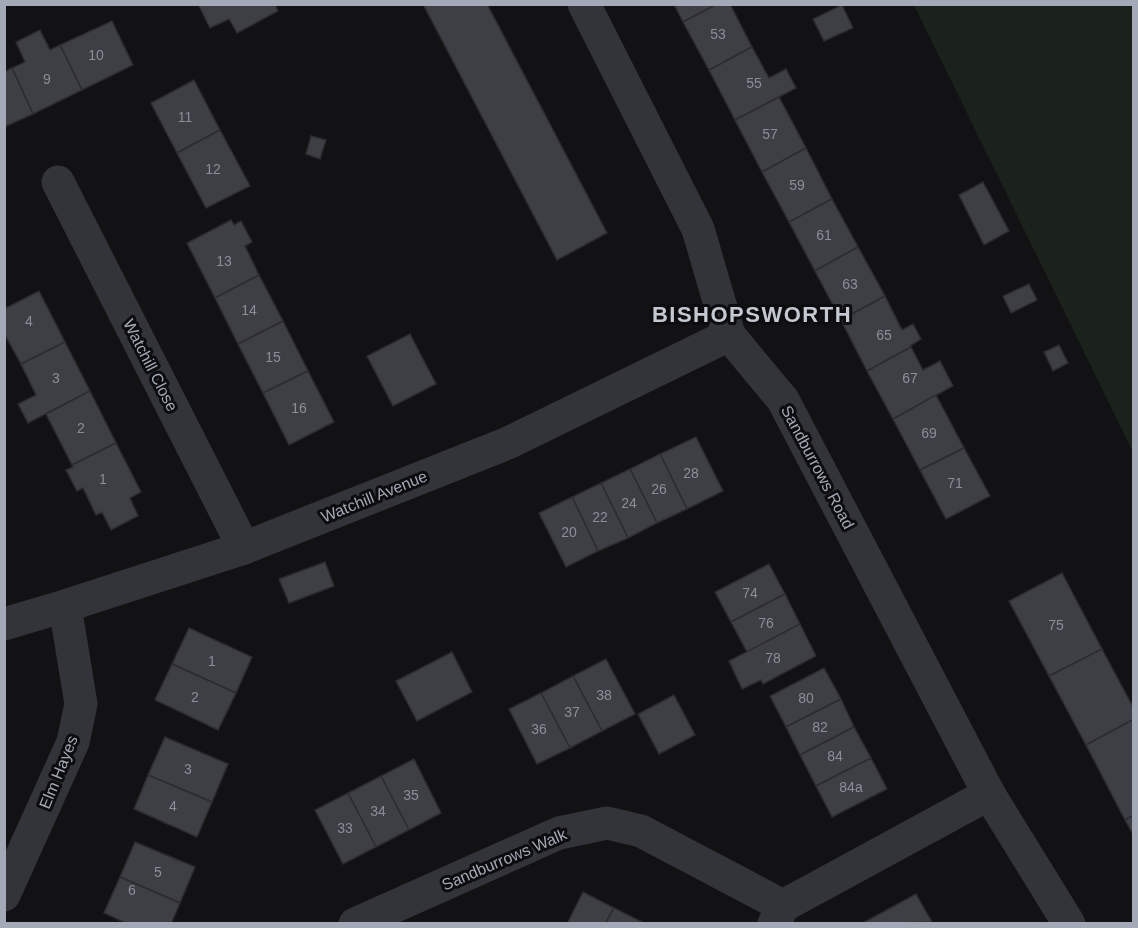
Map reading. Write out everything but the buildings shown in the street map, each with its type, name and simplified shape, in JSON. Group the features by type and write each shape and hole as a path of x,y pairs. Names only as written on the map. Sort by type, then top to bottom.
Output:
{"street":[{"name":"Sandburrows Road","path":"584,4 698,229 729,334 783,400 989,794 1069,924"},
{"name":"Watchill Close","path":"58,182 244,548"},
{"name":"Watchill Avenue","path":"4,624 244,548 508,443 729,334"},
{"name":"Elm Hayes","path":"4,895 73,742 81,704 65,606"},
{"name":"Sandburrows Walk","path":"356,924 559,833 607,823 641,831 779,915 989,794"}],"shaded area":[{"path":"914,5 1133,5 1133,452"}],"district":[{"name":"BISHOPSWORTH","path":"752,314"}]}
